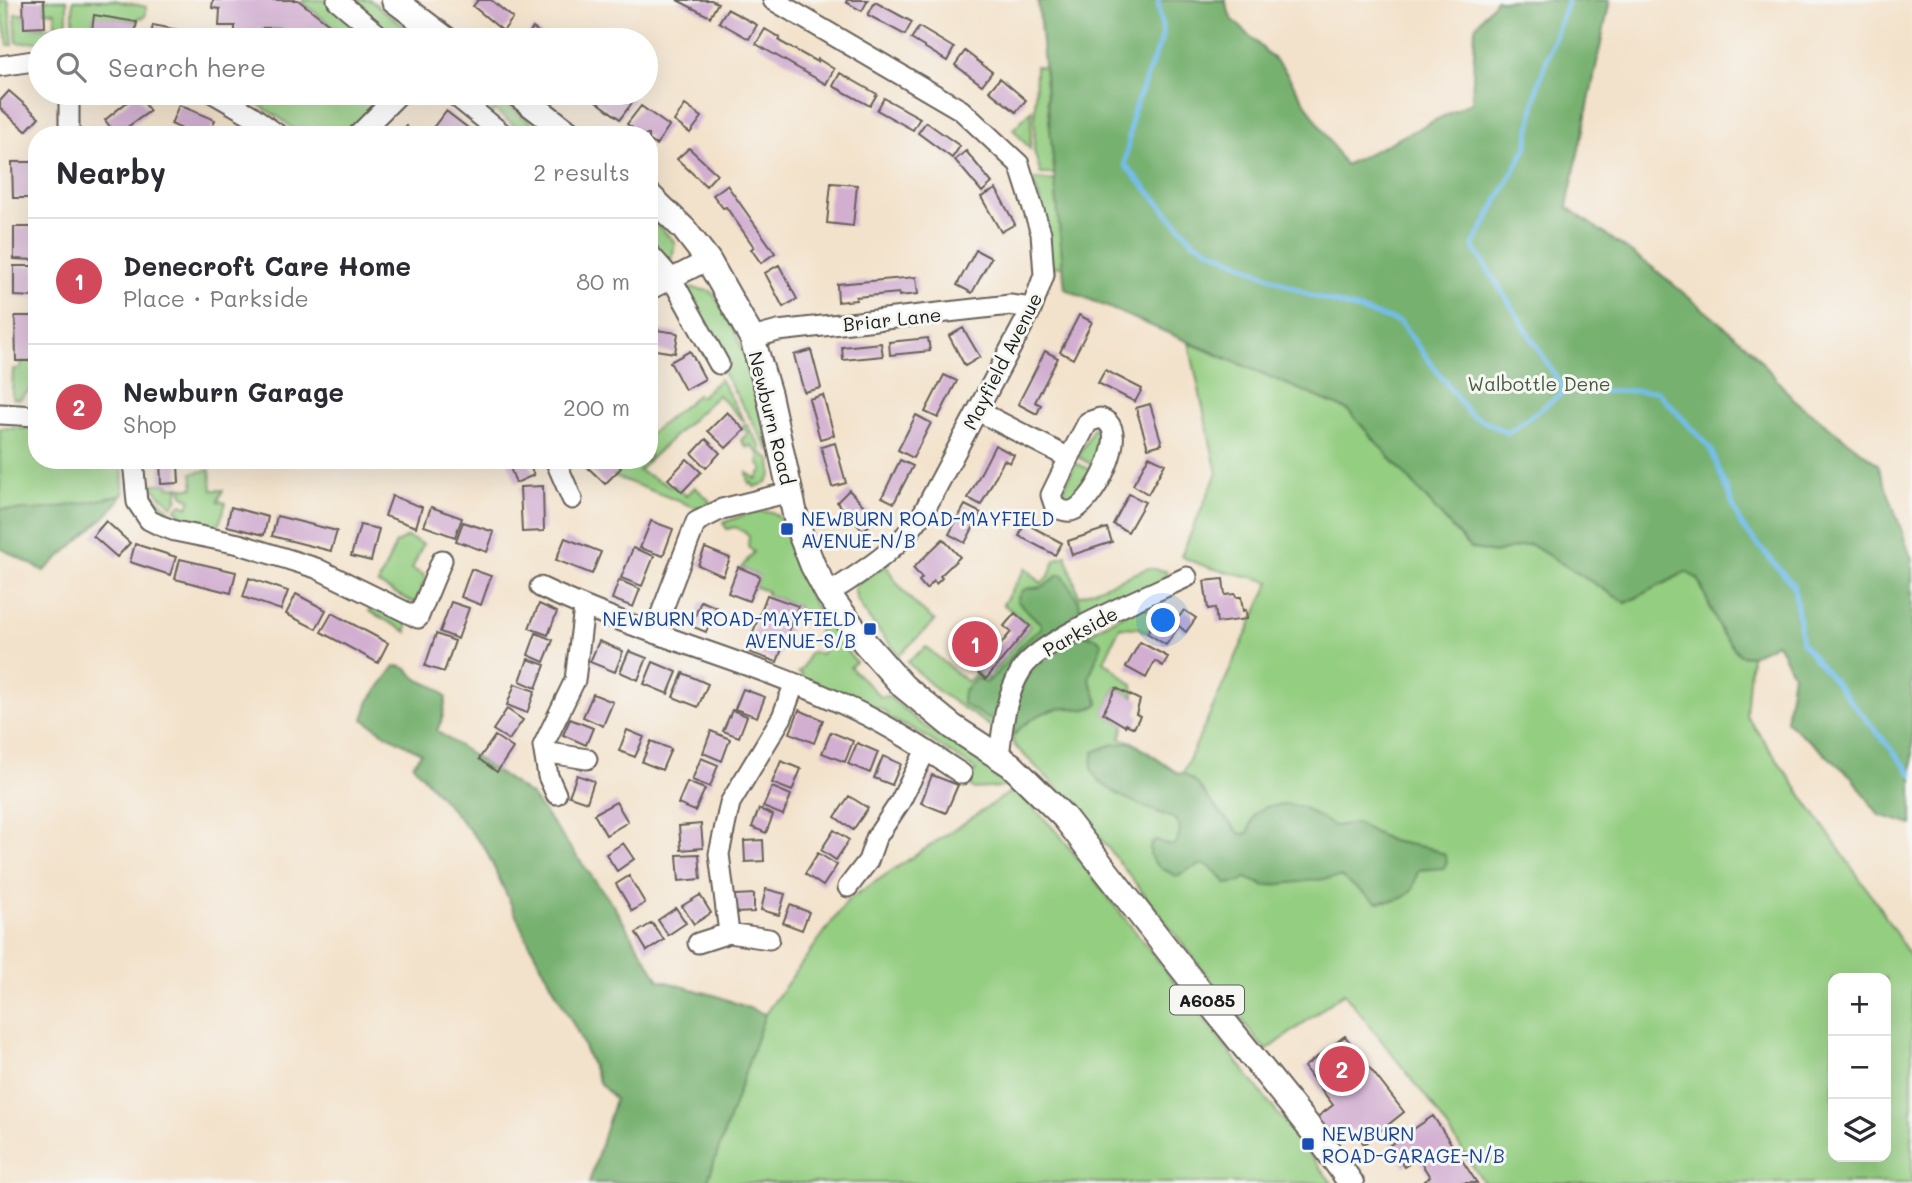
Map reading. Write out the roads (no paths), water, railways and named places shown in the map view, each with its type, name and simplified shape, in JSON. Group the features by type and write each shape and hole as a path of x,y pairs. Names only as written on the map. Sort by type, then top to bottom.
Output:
{"main road":[{"path":"394,0 431,28"},
{"path":"532,105 559,126"},
{"name":"Newburn Road","path":"658,204 684,229 708,260 752,338 769,395 798,528 828,594 864,643 903,686 953,727 1011,765 1064,817 1326,1148 1350,1183"}],"street":[{"path":"337,0 371,28"},
{"name":"Mayfield Avenue","path":"772,0 961,110 1019,164 1041,233 1044,275 1032,308 929,504 912,529 887,555 828,594"},
{"path":"0,66 28,62"},
{"path":"69,105 69,126"},
{"path":"233,105 266,126"},
{"path":"367,126 388,105"},
{"path":"467,105 494,126"},
{"path":"658,286 708,260"},
{"path":"658,263 672,279 719,364"},
{"name":"Briar Lane","path":"752,338 778,331 1010,305 1032,308"},
{"path":"978,411 1069,458"},
{"path":"0,414 28,416"},
{"path":"134,469 138,502 149,520 175,531 239,544 316,568 418,618 442,560"},
{"path":"559,469 572,499"},
{"path":"654,632 696,522 722,509 790,492"},
{"name":"Parkside","path":"999,757 1007,698 1024,665 1056,640 1186,577"},
{"path":"540,587 584,608 850,707 904,735 962,774"},
{"path":"556,794 548,776 543,746 575,680 584,608"},
{"path":"729,933 719,854 730,803 782,717 794,685"},
{"path":"848,887 867,861 876,838 900,802 926,750"},
{"path":"544,752 587,759"},
{"path":"698,943 729,933 769,939"}],"waterway":[{"path":"1158,0 1163,35 1133,112 1125,165 1194,242 1309,295 1400,322 1469,414 1508,433 1565,391 1657,391 1710,448 1741,525 1794,586 1802,643 1912,774"},
{"path":"1565,391 1473,246 1527,146 1538,85 1568,0"}],"place":[{"name":"NEWBURN ROAD-MAYFIELD AVENUE-N/B","path":"787,529"},
{"name":"NEWBURN ROAD-MAYFIELD AVENUE-S/B","path":"870,629"},
{"name":"Denecroft Care Home","path":"975,644"},
{"name":"Newburn Garage","path":"1342,1069"},
{"name":"NEWBURN ROAD-GARAGE-N/B","path":"1308,1144"}],"park label":[{"name":"Walbottle Dene","path":"1539,383"}]}
